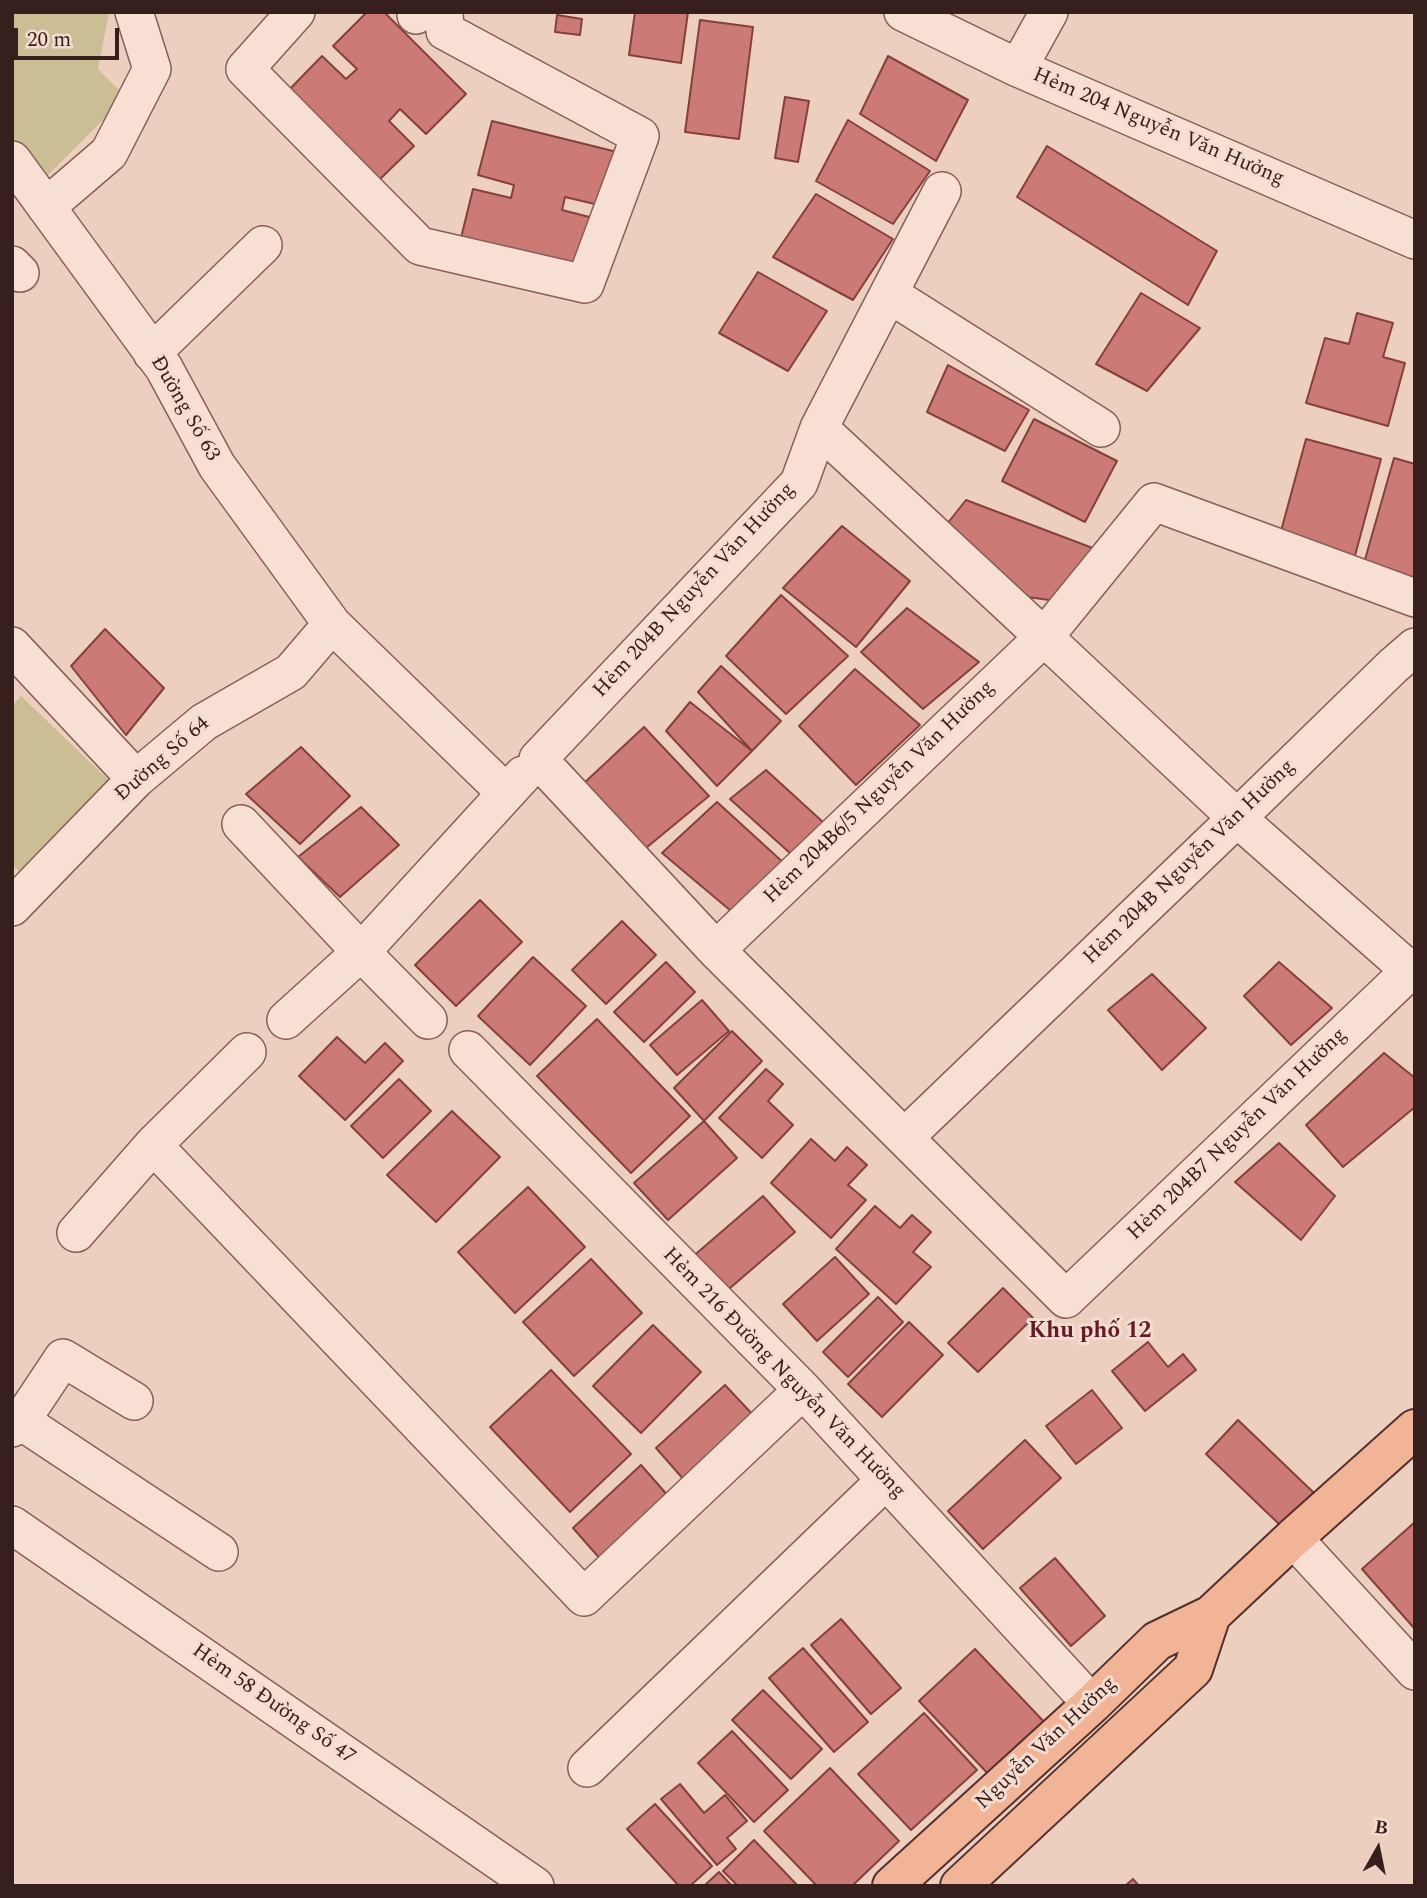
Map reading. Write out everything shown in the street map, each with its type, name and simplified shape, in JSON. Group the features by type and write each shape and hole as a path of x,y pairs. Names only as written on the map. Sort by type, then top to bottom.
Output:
{"main road":[{"name":"Nguyễn Văn Hưởng","path":"892,1886 1092,1704 1157,1641 1210,1615 1415,1429"},
{"name":"Nguyễn Văn Hưởng","path":"965,1881 1193,1669 1210,1615"}],"street":[{"path":"46,206 109,153 152,69 134,12"},
{"path":"296,12 245,69 420,246 585,284 640,136 427,17"},
{"name":"Hẻm 204 Nguyễn Văn Hưởng","path":"903,12 1018,68 1415,240"},
{"path":"1018,68 1049,12"},
{"name":"Đường Số 63","path":"12,160 164,368 217,466 332,624"},
{"name":"Hẻm 204B Nguyễn Văn Hưởng","path":"286,1020 361,953 506,793 799,483 819,428 942,191"},
{"path":"152,353 263,245"},
{"path":"889,294 1101,428"},
{"path":"819,428 1237,818 1413,971"},
{"path":"1044,637 1154,502 1415,598"},
{"path":"332,624 506,793"},
{"name":"Đường Số 64","path":"12,907 136,779 204,722 291,672 332,624"},
{"name":"Hẻm 204B6/5 Nguyễn Văn Hưởng","path":"716,950 1044,637"},
{"path":"12,646 136,779"},
{"name":"Hẻm 204B Nguyễn Văn Hưởng","path":"905,1137 1415,647"},
{"path":"538,759 716,950 905,1137"},
{"path":"241,824 361,953 428,1020"},
{"name":"Hẻm 204B7 Nguyễn Văn Hưởng","path":"905,1137 1066,1299 1413,971"},
{"name":"Hẻm 216 Đường Nguyễn Văn Hưởng","path":"468,1050 803,1390 1092,1704"},
{"path":"76,1233 153,1145 247,1052"},
{"path":"153,1145 584,1597 803,1390"},
{"path":"134,1401 63,1358 17,1424 219,1552"},
{"path":"587,1768 885,1480"},
{"name":"Hẻm 58 Đường Số 47","path":"12,1525 535,1886"},
{"path":"1293,1538 1415,1671"},
{"path":"938,1844 965,1881"}],"shaded area":[{"path":"12,12 109,12 98,69 126,97 45,178 12,137"},
{"path":"21,696 117,788 28,880 12,864 12,706"}],"building":[{"path":"367,12 384,12 466,94 426,134 400,109 389,121 414,146 374,185 284,95 322,56 346,79 357,69 333,46"},
{"path":"635,12 688,12 681,63 629,55"},
{"path":"557,15 582,19 580,35 555,32"},
{"path":"700,20 753,27 739,139 685,132"},
{"path":"888,56 968,100 936,161 860,114"},
{"path":"785,97 809,101 798,162 775,158"},
{"path":"848,120 930,171 893,224 816,181"},
{"path":"492,121 617,152 603,206 565,197 562,210 601,220 586,278 459,246 473,189 511,198 514,185 478,175"},
{"path":"1047,146 1217,251 1188,305 1017,197"},
{"path":"816,194 893,239 853,300 773,257"},
{"path":"758,272 827,311 788,371 719,333"},
{"path":"1141,293 1200,328 1147,391 1096,364"},
{"path":"1357,313 1393,323 1383,357 1405,363 1388,426 1306,403 1325,338 1349,344"},
{"path":"948,365 1029,410 1005,451 927,412"},
{"path":"1034,419 1117,461 1085,522 1002,481"},
{"path":"1306,439 1381,459 1353,563 1278,542"},
{"path":"1394,458 1415,464 1415,585 1362,570"},
{"path":"966,500 1111,555 1072,603 1027,597 947,524"},
{"path":"842,526 910,581 856,647 783,588"},
{"path":"781,595 848,656 786,714 726,656"},
{"path":"907,608 979,662 923,709 861,652"},
{"path":"105,629 164,688 126,735 71,666"},
{"path":"721,666 781,721 752,751 698,692"},
{"path":"855,669 920,725 856,785 799,726"},
{"path":"690,702 752,751 717,786 666,731"},
{"path":"644,727 709,796 646,848 582,785"},
{"path":"301,747 350,796 300,844 246,794"},
{"path":"766,770 824,823 791,854 730,799"},
{"path":"717,802 786,865 731,911 662,853"},
{"path":"361,807 399,845 340,897 298,857"},
{"path":"480,900 522,942 456,1006 415,965"},
{"path":"622,921 656,955 606,1004 572,970"},
{"path":"533,957 586,1006 530,1065 478,1016"},
{"path":"666,962 695,992 644,1042 614,1012"},
{"path":"1279,962 1332,1008 1291,1045 1244,996"},
{"path":"1152,974 1206,1028 1162,1070 1108,1010"},
{"path":"702,1000 729,1031 677,1075 650,1045"},
{"path":"597,1019 690,1116 631,1173 537,1076"},
{"path":"732,1031 762,1061 704,1121 674,1088"},
{"path":"337,1037 365,1063 385,1043 403,1061 345,1120 299,1076"},
{"path":"1384,1053 1415,1078 1415,1107 1343,1167 1306,1125"},
{"path":"766,1069 783,1084 768,1101 793,1125 762,1158 719,1118"},
{"path":"399,1079 431,1111 383,1158 351,1126"},
{"path":"452,1111 500,1157 436,1222 387,1175"},
{"path":"704,1121 737,1158 668,1220 634,1183"},
{"path":"811,1139 835,1161 847,1147 867,1165 848,1185 866,1200 831,1238 771,1183"},
{"path":"1279,1143 1335,1196 1301,1240 1235,1182"},
{"path":"528,1187 585,1247 515,1313 458,1252"},
{"path":"763,1196 795,1232 722,1295 690,1259"},
{"path":"875,1206 900,1228 912,1215 931,1232 913,1252 931,1267 896,1304 836,1249"},
{"path":"835,1257 869,1294 817,1341 783,1304"},
{"path":"591,1259 642,1313 574,1376 523,1322"},
{"path":"1003,1288 1033,1318 978,1372 948,1343"},
{"path":"878,1297 903,1322 848,1377 823,1352"},
{"path":"909,1322 943,1355 882,1417 848,1384"},
{"path":"653,1325 701,1372 641,1433 593,1386"},
{"path":"1148,1342 1168,1367 1183,1354 1196,1370 1145,1411 1112,1371"},
{"path":"551,1370 631,1454 570,1512 490,1427"},
{"path":"725,1385 754,1416 685,1481 656,1448"},
{"path":"1092,1390 1122,1428 1076,1464 1046,1426"},
{"path":"1238,1420 1314,1493 1281,1526 1206,1454"},
{"path":"1025,1440 1061,1478 983,1549 948,1511"},
{"path":"641,1465 670,1498 602,1561 573,1528"},
{"path":"1415,1522 1415,1627 1414,1628 1362,1569"},
{"path":"1055,1558 1105,1616 1071,1646 1020,1588"},
{"path":"841,1619 901,1688 871,1714 811,1645"},
{"path":"803,1648 868,1722 834,1752 769,1678"},
{"path":"975,1649 1048,1726 992,1778 919,1701"},
{"path":"763,1690 822,1749 791,1779 732,1720"},
{"path":"924,1713 977,1770 911,1830 858,1774"},
{"path":"732,1731 788,1790 754,1822 698,1763"},
{"path":"830,1768 899,1841 852,1886 817,1886 764,1831"},
{"path":"680,1784 704,1813 725,1795 747,1821 727,1838 736,1849 717,1865 661,1799"},
{"path":"655,1804 712,1866 690,1886 679,1886 627,1829"},
{"path":"754,1840 798,1886 738,1886 723,1871"},
{"path":"719,1872 732,1886 704,1886"},
{"path":"1133,1879 1139,1886 1125,1886"}],"district":[{"name":"Khu phố 12","path":"1090,1332"}]}
